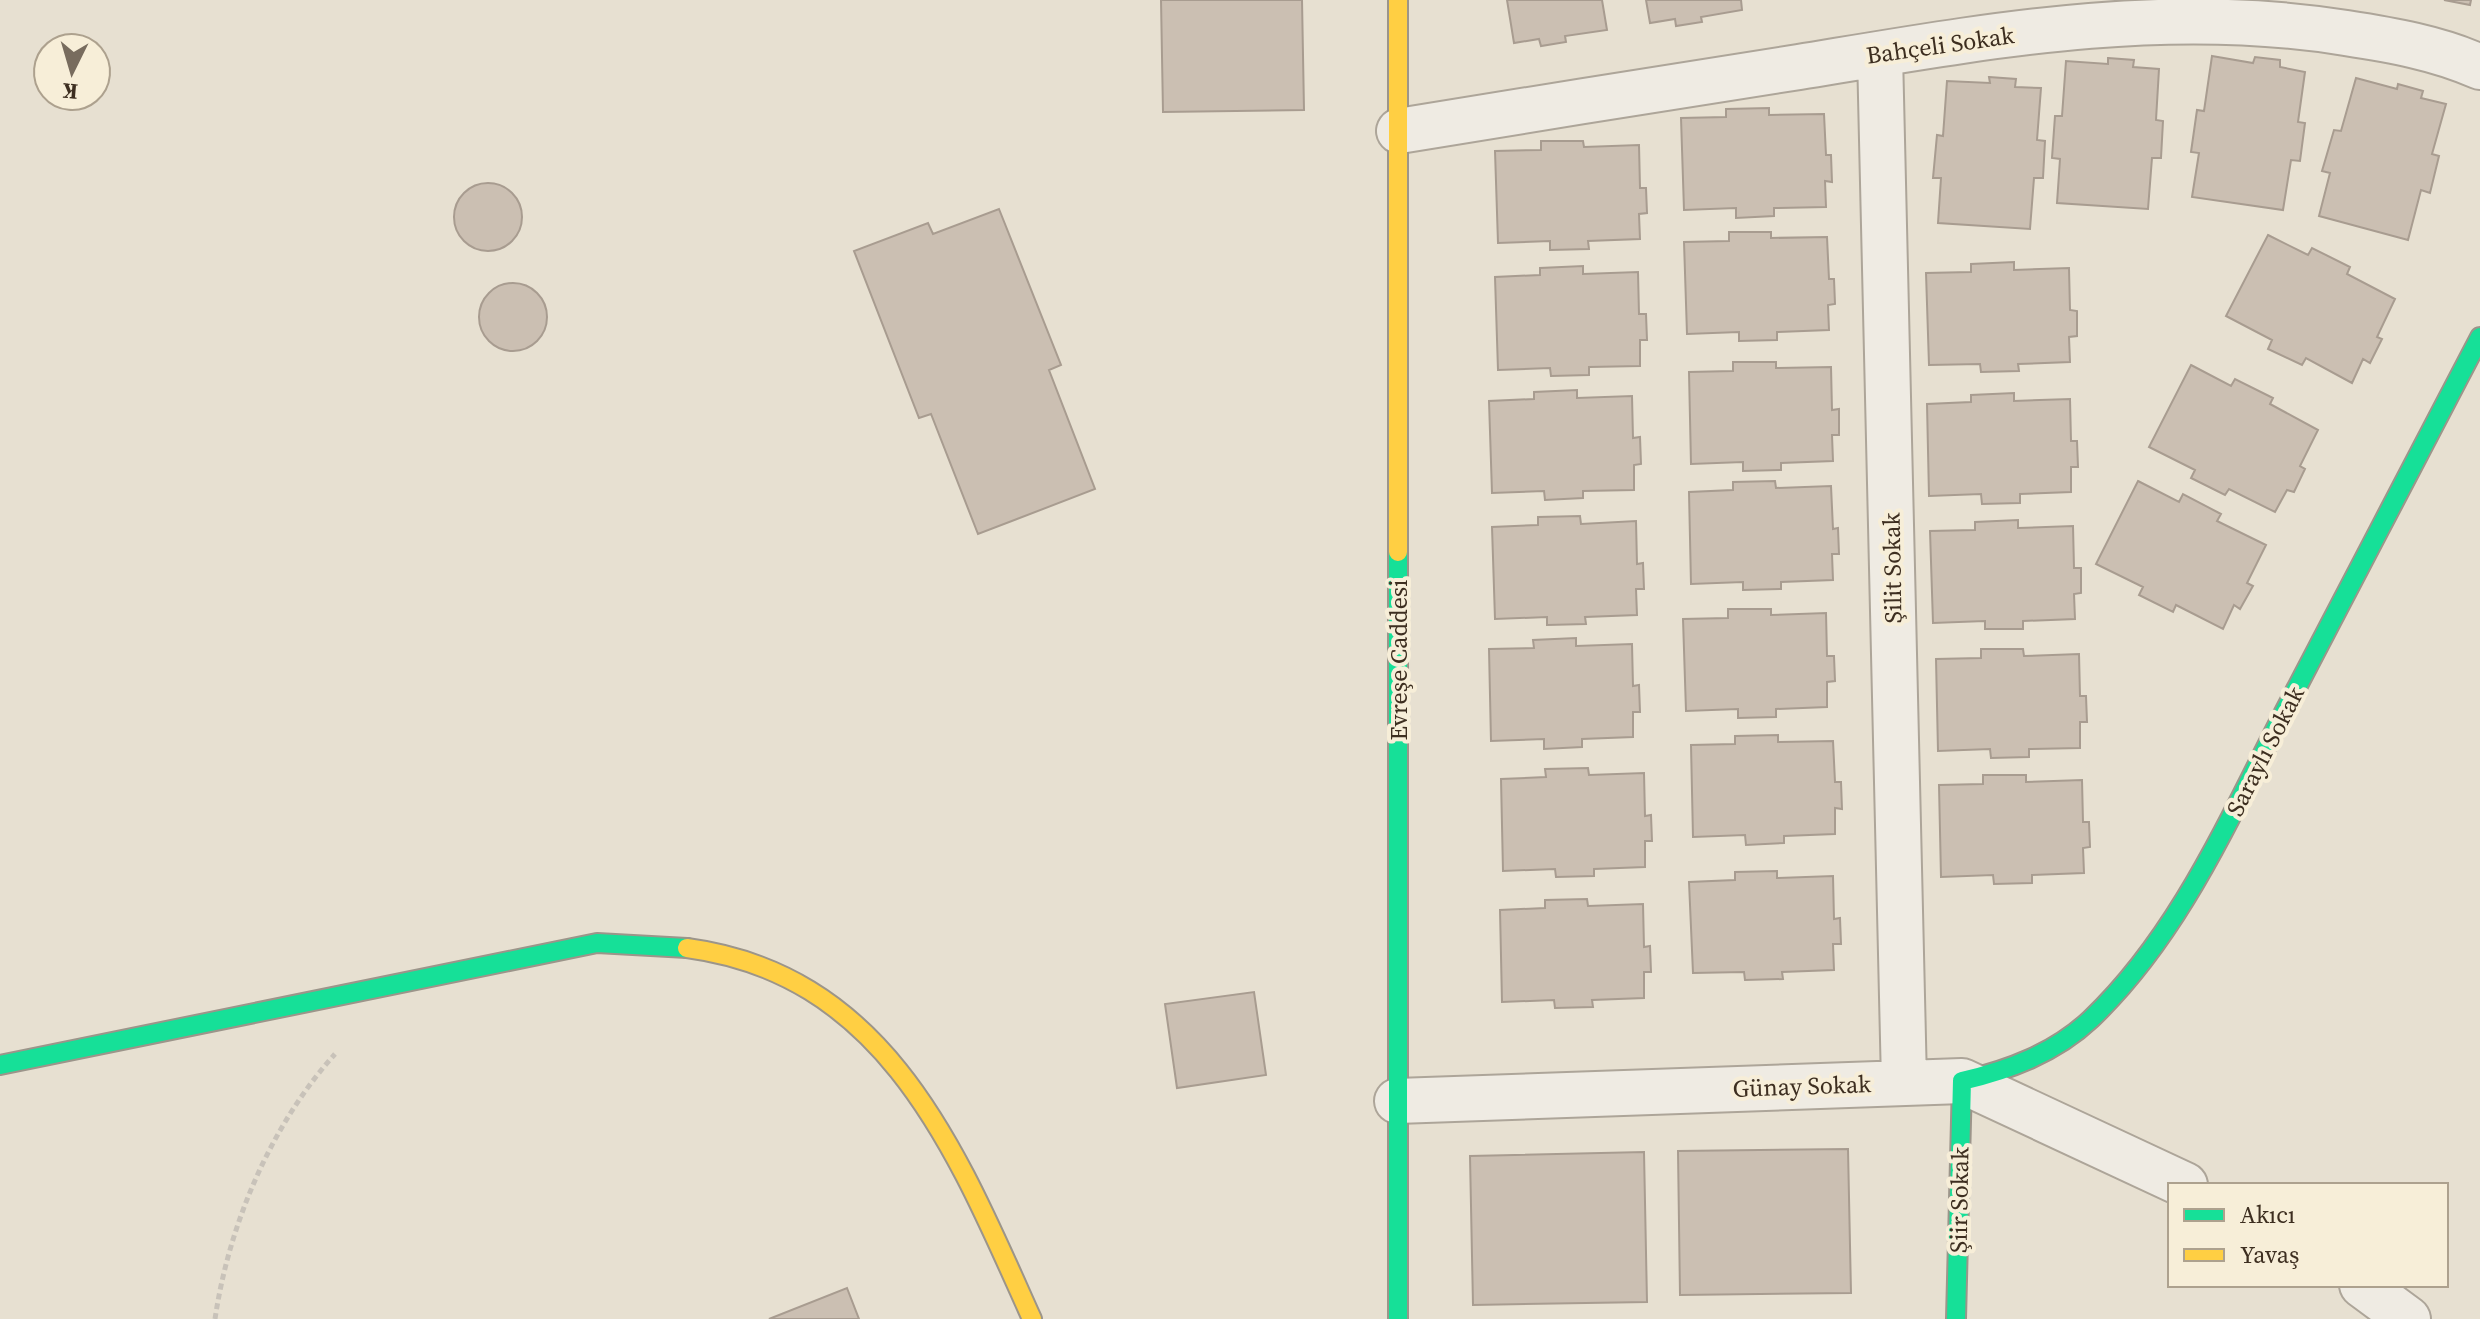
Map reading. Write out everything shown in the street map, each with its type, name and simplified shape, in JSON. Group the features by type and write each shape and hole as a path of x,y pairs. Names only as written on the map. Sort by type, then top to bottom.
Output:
{"street":[{"name":"Evreşe Caddesi","path":"1398,0 1398,1319"},
{"name":"Bahçeli Sokak","path":"1399,131 1880,54 2099,23 2224,20 2363,35 2424,48 2480,67"},
{"name":"Şilit Sokak","path":"1880,54 1904,1082"},
{"name":"Saraylı Sokak","path":"1962,1081 2003,1072 2044,1055 2090,1021 2133,975 2216,845 2480,337"},
{"path":"0,1065 597,943 671,945 742,958 800,982 858,1022 898,1064 936,1119 1032,1319"},
{"name":"Günay Sokak","path":"1397,1101 1962,1081 2181,1183"},
{"name":"Şiir Sokak","path":"1956,1319 1962,1081"},
{"path":"2365,1287 2408,1319"}],"path":[{"path":"215,1319 220,1284 238,1220 291,1114 338,1051"}],"building":[{"path":"1161,0 1302,0 1304,110 1163,112"},
{"path":"1507,0 1602,0 1607,30 1565,36 1566,42 1541,46 1539,39 1514,43"},
{"path":"1646,0 1741,0 1742,10 1701,17 1702,22 1676,26 1675,19 1650,23"},
{"path":"2444,0 2471,0 2470,5"},
{"path":"2212,56 2253,63 2255,57 2280,60 2280,67 2305,72 2298,122 2305,123 2300,161 2291,160 2283,210 2192,197 2199,153 2191,152 2197,110 2204,111"},
{"path":"2108,58 2134,60 2133,67 2159,69 2156,120 2163,121 2161,158 2152,158 2148,209 2057,203 2060,159 2052,158 2055,116 2062,116 2066,61 2108,64"},
{"path":"1989,77 2016,79 2015,87 2041,88 2037,140 2045,141 2043,178 2034,178 2030,229 1938,223 1941,178 1933,178 1937,135 1943,136 1947,81 1990,83"},
{"path":"2356,78 2397,89 2398,84 2423,91 2421,98 2446,104 2432,154 2439,156 2430,193 2421,190 2408,240 2319,216 2330,173 2322,171 2334,130 2341,131"},
{"path":"1769,108 1769,115 1824,114 1826,155 1831,155 1832,182 1825,181 1826,207 1774,208 1774,216 1736,218 1736,208 1684,210 1681,118 1726,117 1726,109"},
{"path":"1541,141 1583,141 1584,147 1639,145 1640,188 1646,188 1647,213 1639,214 1640,239 1588,241 1589,249 1550,250 1550,241 1498,243 1495,151 1541,150"},
{"path":"495,183 516,198 522,217 520,230 512,241 495,251 481,251 464,241 456,230 454,210 464,193 475,185"},
{"path":"999,209 1061,365 1049,370 1095,489 978,534 931,414 919,418 854,251 928,223 933,234"},
{"path":"1729,232 1771,232 1771,238 1827,237 1829,279 1834,279 1835,304 1828,305 1829,330 1777,332 1777,340 1739,341 1739,332 1687,334 1684,242 1729,241"},
{"path":"2268,235 2308,255 2312,248 2350,267 2347,274 2395,299 2377,337 2382,339 2370,363 2363,359 2352,383 2306,358 2302,365 2268,349 2272,340 2226,316"},
{"path":"2014,262 2014,270 2069,268 2070,310 2077,311 2077,336 2069,337 2070,362 2018,364 2019,371 1981,372 1980,364 1929,365 1926,273 1971,272 1971,264"},
{"path":"1583,266 1583,274 1638,272 1639,314 1646,314 1647,340 1640,340 1640,366 1589,367 1589,375 1551,376 1550,368 1498,370 1495,277 1540,275 1540,268"},
{"path":"513,283 526,285 537,293 545,304 545,330 537,341 526,349 513,351 500,349 489,341 481,330 479,317 481,304 489,293 500,285"},
{"path":"1733,362 1776,362 1776,368 1831,367 1832,410 1839,409 1839,435 1832,435 1833,461 1781,463 1781,470 1743,471 1743,462 1691,464 1689,372 1733,371"},
{"path":"2191,365 2231,386 2235,379 2273,398 2270,404 2318,430 2300,466 2305,469 2294,492 2287,490 2275,512 2229,489 2225,495 2191,478 2195,470 2149,447"},
{"path":"1577,390 1577,398 1632,396 1633,438 1640,437 1641,464 1634,465 1634,490 1583,491 1583,498 1545,500 1544,491 1492,493 1489,401 1534,399 1534,392"},
{"path":"2014,393 2014,401 2070,399 2071,441 2077,441 2078,467 2071,467 2071,492 2020,494 2020,503 1982,504 1981,494 1929,496 1927,404 1971,402 1971,395"},
{"path":"1775,481 1776,488 1831,486 1833,529 1838,528 1839,554 1832,554 1833,580 1781,582 1781,589 1743,590 1743,582 1691,584 1689,492 1733,490 1733,482"},
{"path":"2138,481 2179,502 2183,494 2221,514 2217,521 2266,545 2247,583 2253,586 2240,609 2234,605 2223,629 2176,605 2173,612 2139,595 2143,587 2096,564"},
{"path":"1580,516 1581,524 1636,521 1637,564 1643,563 1644,589 1636,589 1637,615 1585,617 1586,624 1547,625 1547,617 1495,619 1492,527 1538,525 1538,517"},
{"path":"2018,520 2018,528 2073,526 2074,568 2081,568 2081,593 2074,594 2075,619 2023,621 2023,629 1985,629 1985,621 1933,623 1930,531 1975,530 1975,522"},
{"path":"1728,609 1771,609 1771,615 1826,613 1827,656 1834,656 1835,681 1827,682 1827,707 1776,709 1776,717 1738,718 1738,709 1686,711 1683,619 1728,618"},
{"path":"1576,638 1576,646 1632,644 1633,686 1639,685 1640,712 1633,712 1633,737 1582,739 1582,747 1544,749 1544,739 1491,741 1489,649 1534,648 1533,640"},
{"path":"1981,649 2023,649 2024,656 2079,654 2080,696 2086,696 2087,722 2080,722 2080,748 2029,749 2029,757 1991,758 1990,749 1938,751 1936,659 1981,658"},
{"path":"1778,735 1778,742 1833,741 1835,782 1841,782 1842,809 1835,808 1835,834 1784,836 1784,843 1746,845 1745,835 1693,837 1691,745 1735,744 1735,736"},
{"path":"1588,768 1589,775 1644,773 1645,816 1651,815 1652,841 1645,841 1645,867 1594,869 1594,876 1556,877 1555,869 1503,871 1501,779 1546,777 1545,769"},
{"path":"1983,775 2026,775 2026,782 2082,780 2083,822 2089,822 2090,847 2083,848 2084,873 2032,875 2032,883 1994,884 1993,875 1941,877 1939,785 1983,784"},
{"path":"1777,871 1777,878 1833,876 1834,919 1840,918 1841,944 1833,944 1834,970 1782,972 1783,979 1745,980 1744,972 1693,973 1689,882 1735,880 1735,872"},
{"path":"1587,899 1588,906 1643,904 1644,947 1650,946 1651,972 1644,972 1644,998 1592,1000 1593,1007 1555,1008 1554,1000 1502,1002 1500,910 1545,908 1545,900"},
{"path":"1254,992 1266,1075 1177,1088 1165,1004"},
{"path":"1848,1149 1851,1293 1680,1295 1678,1151"},
{"path":"1644,1152 1647,1302 1473,1305 1470,1156"},
{"path":"847,1288 859,1319 769,1319"}],"traffic: fast":[{"path":"1956,1319 1962,1081 2014,1066 2047,1051 2077,1031 2122,987 2150,952 2220,837 2480,337"},
{"path":"1398,552 1398,1319"},
{"path":"0,1065 597,943 687,948"}],"traffic: slow":[{"path":"1398,0 1398,552"},
{"path":"687,948 757,965 816,994 865,1034 908,1082 944,1137 1032,1319"}]}
